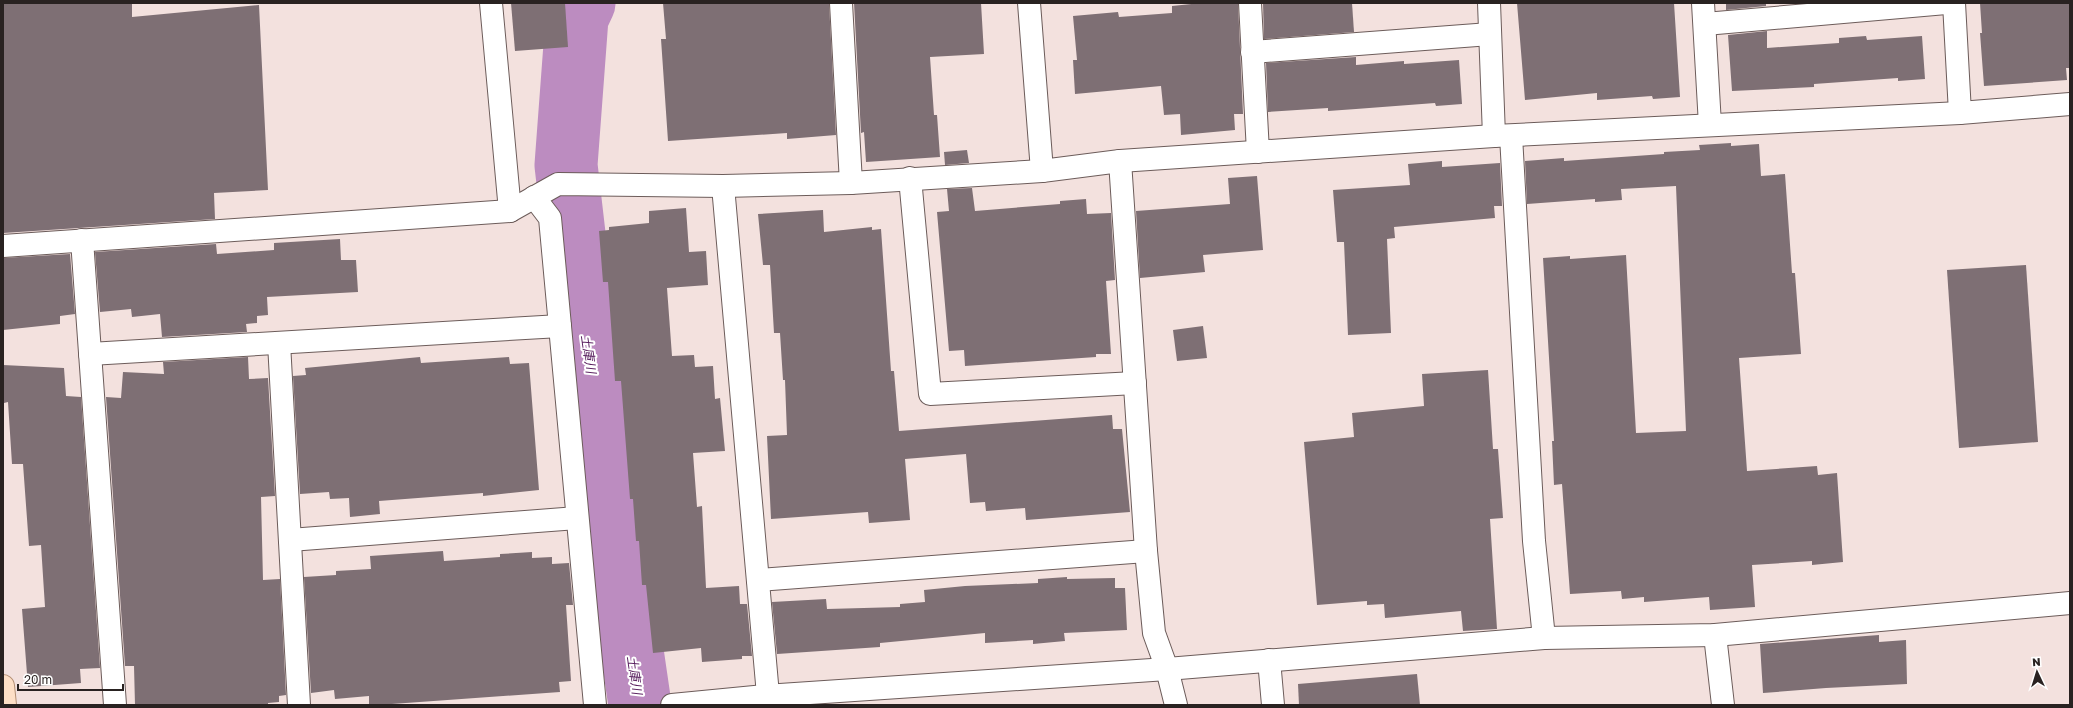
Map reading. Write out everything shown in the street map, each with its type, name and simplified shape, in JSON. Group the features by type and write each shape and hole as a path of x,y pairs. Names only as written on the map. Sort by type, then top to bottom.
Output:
{"main road":[{"path":"3,686 5,705"}],"street":[{"path":"491,3 510,210"},
{"path":"841,3 851,183"},
{"path":"1029,3 1042,171"},
{"path":"1250,3 1258,152"},
{"path":"1489,3 1490,34 1503,136 1534,541 1544,638"},
{"path":"1710,125 1704,13 1946,3"},
{"path":"1954,3 1960,113"},
{"path":"1252,52 1490,34"},
{"path":"3,246 510,210 558,184 723,186 851,183 910,178 1042,171 1120,161 1503,136 1960,113 2070,104"},
{"path":"1120,161 1146,551 1154,633 1167,669 1176,705"},
{"path":"910,178 930,394 1135,383"},
{"path":"723,186 767,695"},
{"path":"534,197 550,218 595,705"},
{"path":"82,240 115,705"},
{"path":"90,354 560,326"},
{"path":"279,343 299,705"},
{"path":"290,540 577,518"},
{"path":"758,580 1146,551"},
{"path":"672,705 767,695 1167,669 1544,638 1715,635 2070,602"},
{"path":"1715,635 1723,705"},
{"path":"1269,660 1273,705"}],"building":[{"path":"3,3 132,3 132,17 259,5 268,190 214,193 215,219 3,233"},
{"path":"511,3 565,3 568,47 515,51"},
{"path":"663,3 829,3 836,135 787,139 787,133 668,141 661,39 666,39"},
{"path":"854,3 981,3 984,54 930,57 934,115 937,115 940,157 866,162 864,132 861,133"},
{"path":"1201,3 1238,3 1243,114 1234,114 1235,130 1181,135 1180,114 1164,115 1161,86 1075,94 1073,60 1077,60 1073,16 1118,12 1119,17 1172,13 1172,6"},
{"path":"1263,3 1352,3 1354,32 1264,39"},
{"path":"1517,3 1674,3 1680,97 1653,99 1652,96 1597,100 1597,93 1525,100"},
{"path":"1726,3 1766,3 1766,6 1726,10"},
{"path":"1980,3 2070,3 2070,68 2066,68 2067,80 1984,86 1980,33 1982,33"},
{"path":"1767,31 1767,48 1839,43 1839,38 1866,36 1867,40 1922,36 1925,79 1898,81 1898,78 1814,84 1814,87 1732,91 1728,35"},
{"path":"1356,57 1356,65 1404,61 1404,64 1459,60 1462,104 1436,106 1435,103 1328,111 1328,108 1268,112 1266,63"},
{"path":"1731,143 1731,146 1759,144 1761,176 1785,174 1792,273 1795,273 1801,354 1739,358 1747,471 1817,466 1818,475 1837,473 1843,562 1812,565 1812,561 1752,565 1755,607 1710,610 1709,597 1644,602 1644,597 1622,599 1621,591 1570,594 1562,484 1554,485 1552,441 1554,441 1543,258 1570,256 1570,259 1626,255 1636,433 1686,431 1676,186 1621,189 1622,200 1595,202 1595,199 1527,204 1525,161 1564,158 1564,161 1664,154 1664,152 1700,150 1699,145"},
{"path":"967,150 969,163 945,165 944,152"},
{"path":"1442,161 1442,167 1500,163 1502,206 1494,206 1495,218 1394,227 1395,238 1387,239 1391,333 1348,335 1344,242 1337,242 1333,190 1410,185 1408,164"},
{"path":"1257,176 1263,250 1203,255 1205,272 1140,278 1136,211 1230,204 1228,178"},
{"path":"972,188 975,211 1060,204 1060,201 1086,199 1087,214 1111,213 1115,280 1106,281 1111,354 1096,354 1096,357 965,366 964,350 949,351 937,212 949,211 947,189"},
{"path":"686,208 689,252 706,251 708,285 667,288 672,356 694,355 695,367 713,366 715,399 720,398 725,451 693,453 697,507 702,506 706,588 739,586 740,604 747,604 752,656 742,656 742,659 702,662 701,648 653,653 646,585 642,585 639,541 636,541 633,499 630,499 621,381 615,381 608,282 603,282 599,231 609,230 609,227 649,223 649,211"},
{"path":"823,210 824,232 872,227 872,230 881,229 891,371 894,371 899,431 1112,415 1113,429 1122,429 1130,512 1026,520 1025,508 986,511 985,502 970,503 966,454 905,459 910,520 869,523 868,512 771,519 767,436 787,435 785,380 783,380 780,333 774,333 770,265 763,265 758,214"},
{"path":"340,239 341,260 356,260 358,292 267,297 268,315 257,316 257,323 246,324 247,332 162,337 160,314 132,317 131,309 100,312 95,252 216,244 217,254 274,250 274,243"},
{"path":"70,254 75,314 60,316 60,324 3,330 3,258"},
{"path":"2026,265 2038,442 1959,448 1947,270"},
{"path":"1203,326 1207,358 1177,361 1173,330"},
{"path":"248,357 249,379 268,378 275,496 261,497 263,580 280,579 286,695 279,696 279,702 268,703 268,705 135,705 134,666 125,666 106,397 121,398 123,372 164,374 163,362"},
{"path":"420,357 421,363 509,357 510,364 529,363 539,490 483,496 483,493 379,501 380,514 350,517 349,498 330,499 329,492 300,494 293,376 306,375 305,368"},
{"path":"3,365 64,368 66,396 81,397 100,668 80,669 81,683 28,687 22,609 45,607 41,545 29,546 23,464 12,464 8,402 4,403"},
{"path":"1488,370 1493,449 1498,449 1503,518 1490,519 1497,629 1463,631 1461,611 1385,618 1384,604 1367,605 1367,601 1317,605 1304,442 1354,437 1352,413 1424,406 1422,374"},
{"path":"443,551 444,561 500,557 500,554 532,552 532,558 552,557 552,564 569,563 573,605 566,605 571,681 559,682 560,692 378,705 369,705 369,696 335,699 334,690 311,693 304,577 336,575 336,571 371,569 370,556"},
{"path":"1067,577 1067,579 1115,578 1115,588 1125,588 1127,630 1064,633 1065,641 1033,644 1033,640 985,643 985,633 880,643 880,647 777,654 772,602 826,599 827,609 900,607 900,604 925,602 924,590 965,586 1038,583 1038,579"},
{"path":"1879,635 1879,642 1906,640 1907,684 1763,693 1760,644"},
{"path":"1417,674 1420,705 1299,705 1298,684"}],"waterway":[{"name":"土庫川","path":"584,3 577,18 566,165 585,329 640,705"}]}
